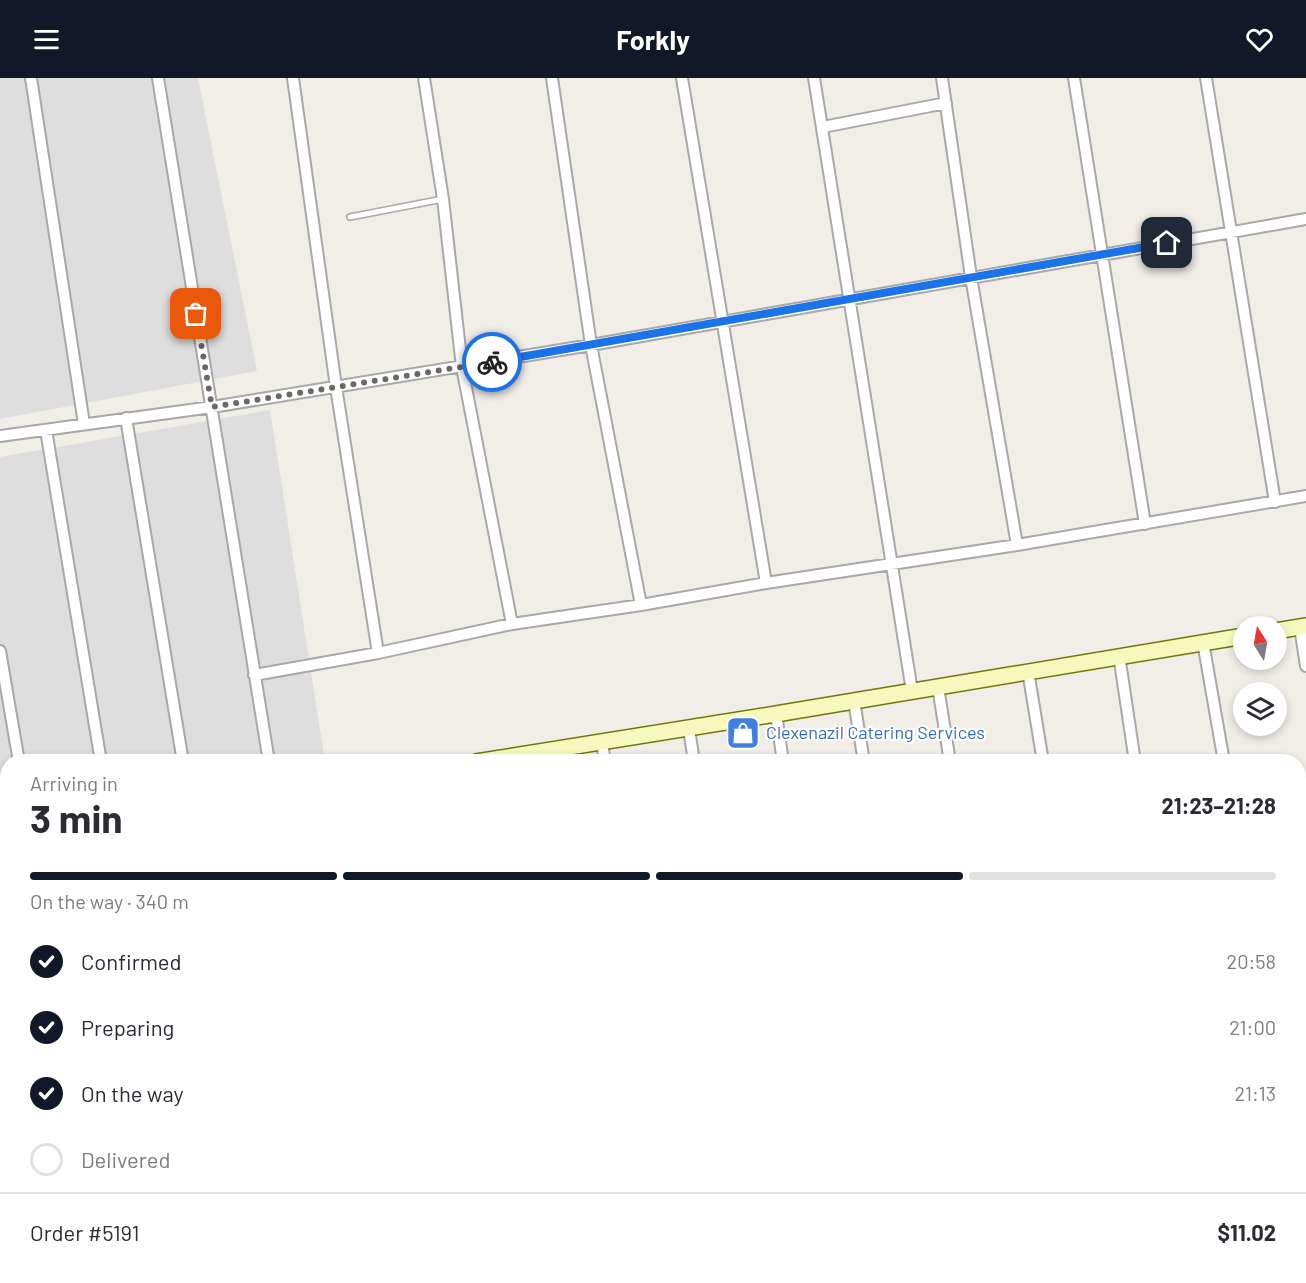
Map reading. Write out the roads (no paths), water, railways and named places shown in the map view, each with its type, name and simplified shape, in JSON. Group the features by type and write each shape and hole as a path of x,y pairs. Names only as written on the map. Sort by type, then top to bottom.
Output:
{"street":[{"path":"31,78 84,424"},
{"path":"158,78 268,754"},
{"path":"293,78 336,387 378,653"},
{"path":"424,78 443,199 462,367 512,624"},
{"path":"552,78 591,345 640,605"},
{"path":"682,78 766,583"},
{"path":"814,78 912,691"},
{"path":"942,78 971,277 1017,544"},
{"path":"1074,78 1145,524"},
{"path":"1206,78 1275,502"},
{"path":"823,127 946,103"},
{"path":"0,436 212,407 462,367 1306,219"},
{"path":"126,418 182,754"},
{"path":"46,430 100,754"},
{"path":"254,675 378,653 512,624 1145,524 1306,496"},
{"path":"1287,629 1303,626 1306,666"},
{"path":"546,754 1119,655 1233,638"},
{"path":"1203,642 1223,754"},
{"path":"0,651 18,754"},
{"path":"1119,655 1134,754"},
{"path":"1028,671 1042,754"},
{"path":"938,687 949,754"},
{"path":"854,701 863,754"},
{"path":"776,714 782,754"},
{"path":"689,729 693,754"},
{"path":"602,743 604,754"}],"lane":[{"path":"350,217 443,199"}],"place":[{"name":"Clexenazil Catering Services","path":"743,733"}]}
